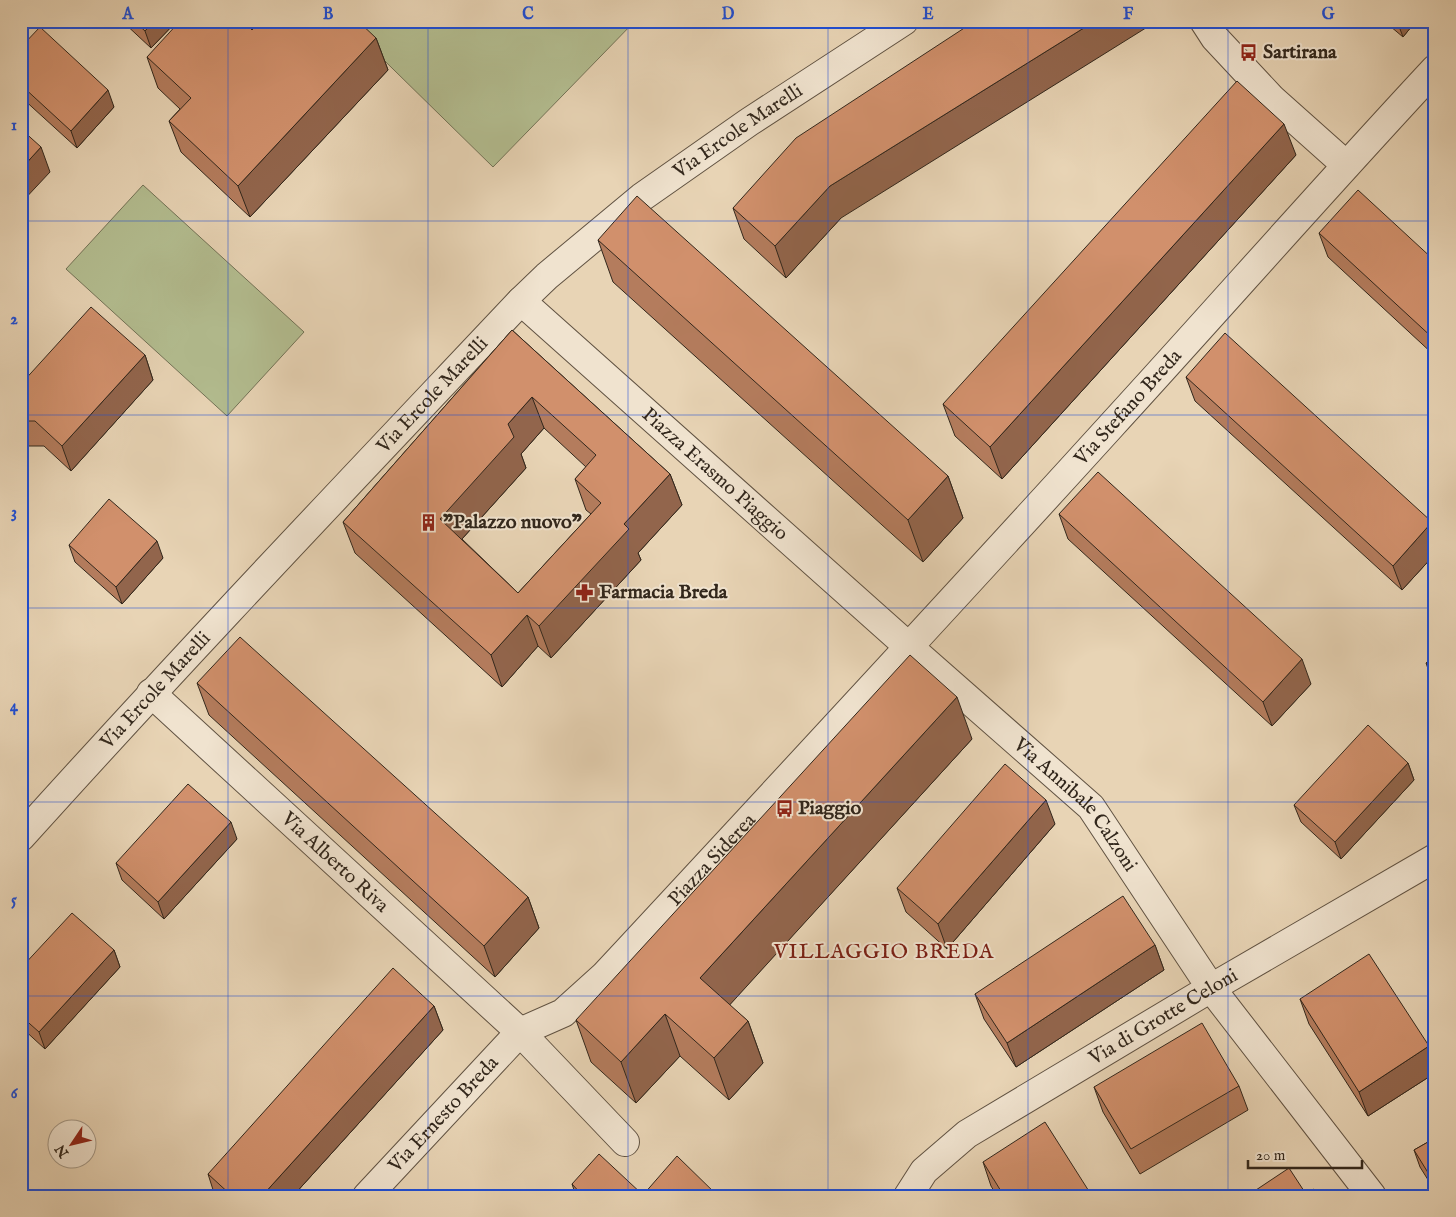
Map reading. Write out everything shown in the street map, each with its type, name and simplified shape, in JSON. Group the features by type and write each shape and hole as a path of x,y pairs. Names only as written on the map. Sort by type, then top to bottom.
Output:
{"street":[{"name":"Via Ercole Marelli","path":"21,836 151,693 521,301 547,276 642,197 749,122 904,21"},
{"path":"1206,22 1215,38 1272,99 1346,164 1435,69"},
{"name":"Via Stefano Breda","path":"909,647 1113,424 1346,164"},
{"name":"Piazza Erasmo Piaggio","path":"521,301 909,647"},
{"name":"Via Annibale Calzoni","path":"909,647 1091,807 1211,988 1372,1196"},
{"name":"Piazza Siderea","path":"520,1032 563,1013 604,976 909,647"},
{"name":"Via Alberto Riva","path":"151,693 520,1032 625,1142"},
{"name":"Via di Grotte Celoni","path":"908,1196 924,1171 967,1134 1211,988 1435,858"},
{"name":"Via Ernesto Breda","path":"366,1196 520,1032"}],"green space":[{"path":"344,21 635,21 493,167"},
{"path":"143,185 304,332 227,416 66,269"}],"building":[{"path":"134,21 154,21 145,31"},
{"path":"180,21 243,21 252,30 261,21 358,21 376,38 238,186 169,121 191,98 147,57"},
{"path":"975,21 1095,21 830,186 775,246 733,208 796,138"},
{"path":"40,27 108,90 71,131 21,85 21,47"},
{"path":"1237,81 1284,124 990,447 943,404"},
{"path":"21,129 41,147 21,169"},
{"path":"1358,190 1435,261 1435,340 1319,233"},
{"path":"637,196 948,476 908,520 598,240"},
{"path":"91,307 145,355 62,446 35,421 21,421 21,384"},
{"path":"512,330 670,474 624,524 629,529 539,626 527,615 491,655 343,522","holes":["532,397 596,455 575,479 601,503 518,593 440,519 514,437 508,424"]},
{"path":"1225,333 1432,522 1393,566 1186,377"},
{"path":"1098,472 1302,659 1263,702 1059,514"},
{"path":"109,499 157,541 116,587 69,545"},
{"path":"240,637 528,897 484,946 197,683"},
{"path":"1435,654 1435,671 1426,663"},
{"path":"910,655 957,697 700,978 748,1021 714,1058 665,1014 621,1062 576,1020"},
{"path":"1368,725 1408,763 1335,842 1294,805"},
{"path":"1005,764 1046,800 938,924 897,888"},
{"path":"188,784 231,822 158,902 116,863"},
{"path":"1123,896 1155,945 1007,1043 975,994"},
{"path":"72,913 114,950 39,1032 21,1016 21,968"},
{"path":"1369,954 1429,1046 1359,1092 1300,999"},
{"path":"393,968 434,1006 262,1196 232,1196 208,1174"},
{"path":"1202,1023 1239,1086 1131,1149 1094,1087"},
{"path":"1045,1122 1092,1196 1004,1196 983,1162"},
{"path":"1435,1138 1435,1184 1414,1150"},
{"path":"599,1154 643,1195 677,1156 718,1196 583,1196 572,1184"},
{"path":"1289,1168 1306,1194 1314,1189 1319,1196 1247,1196"}],"place":[{"name":"Sartirana","path":"1249,52"},
{"name":"\"Palazzo nuovo\"","path":"429,522"},
{"name":"Farmacia Breda","path":"585,592"},
{"name":"Piaggio","path":"784,808"}],"district":[{"name":"VILLAGGIO BREDA","path":"884,952"}]}
